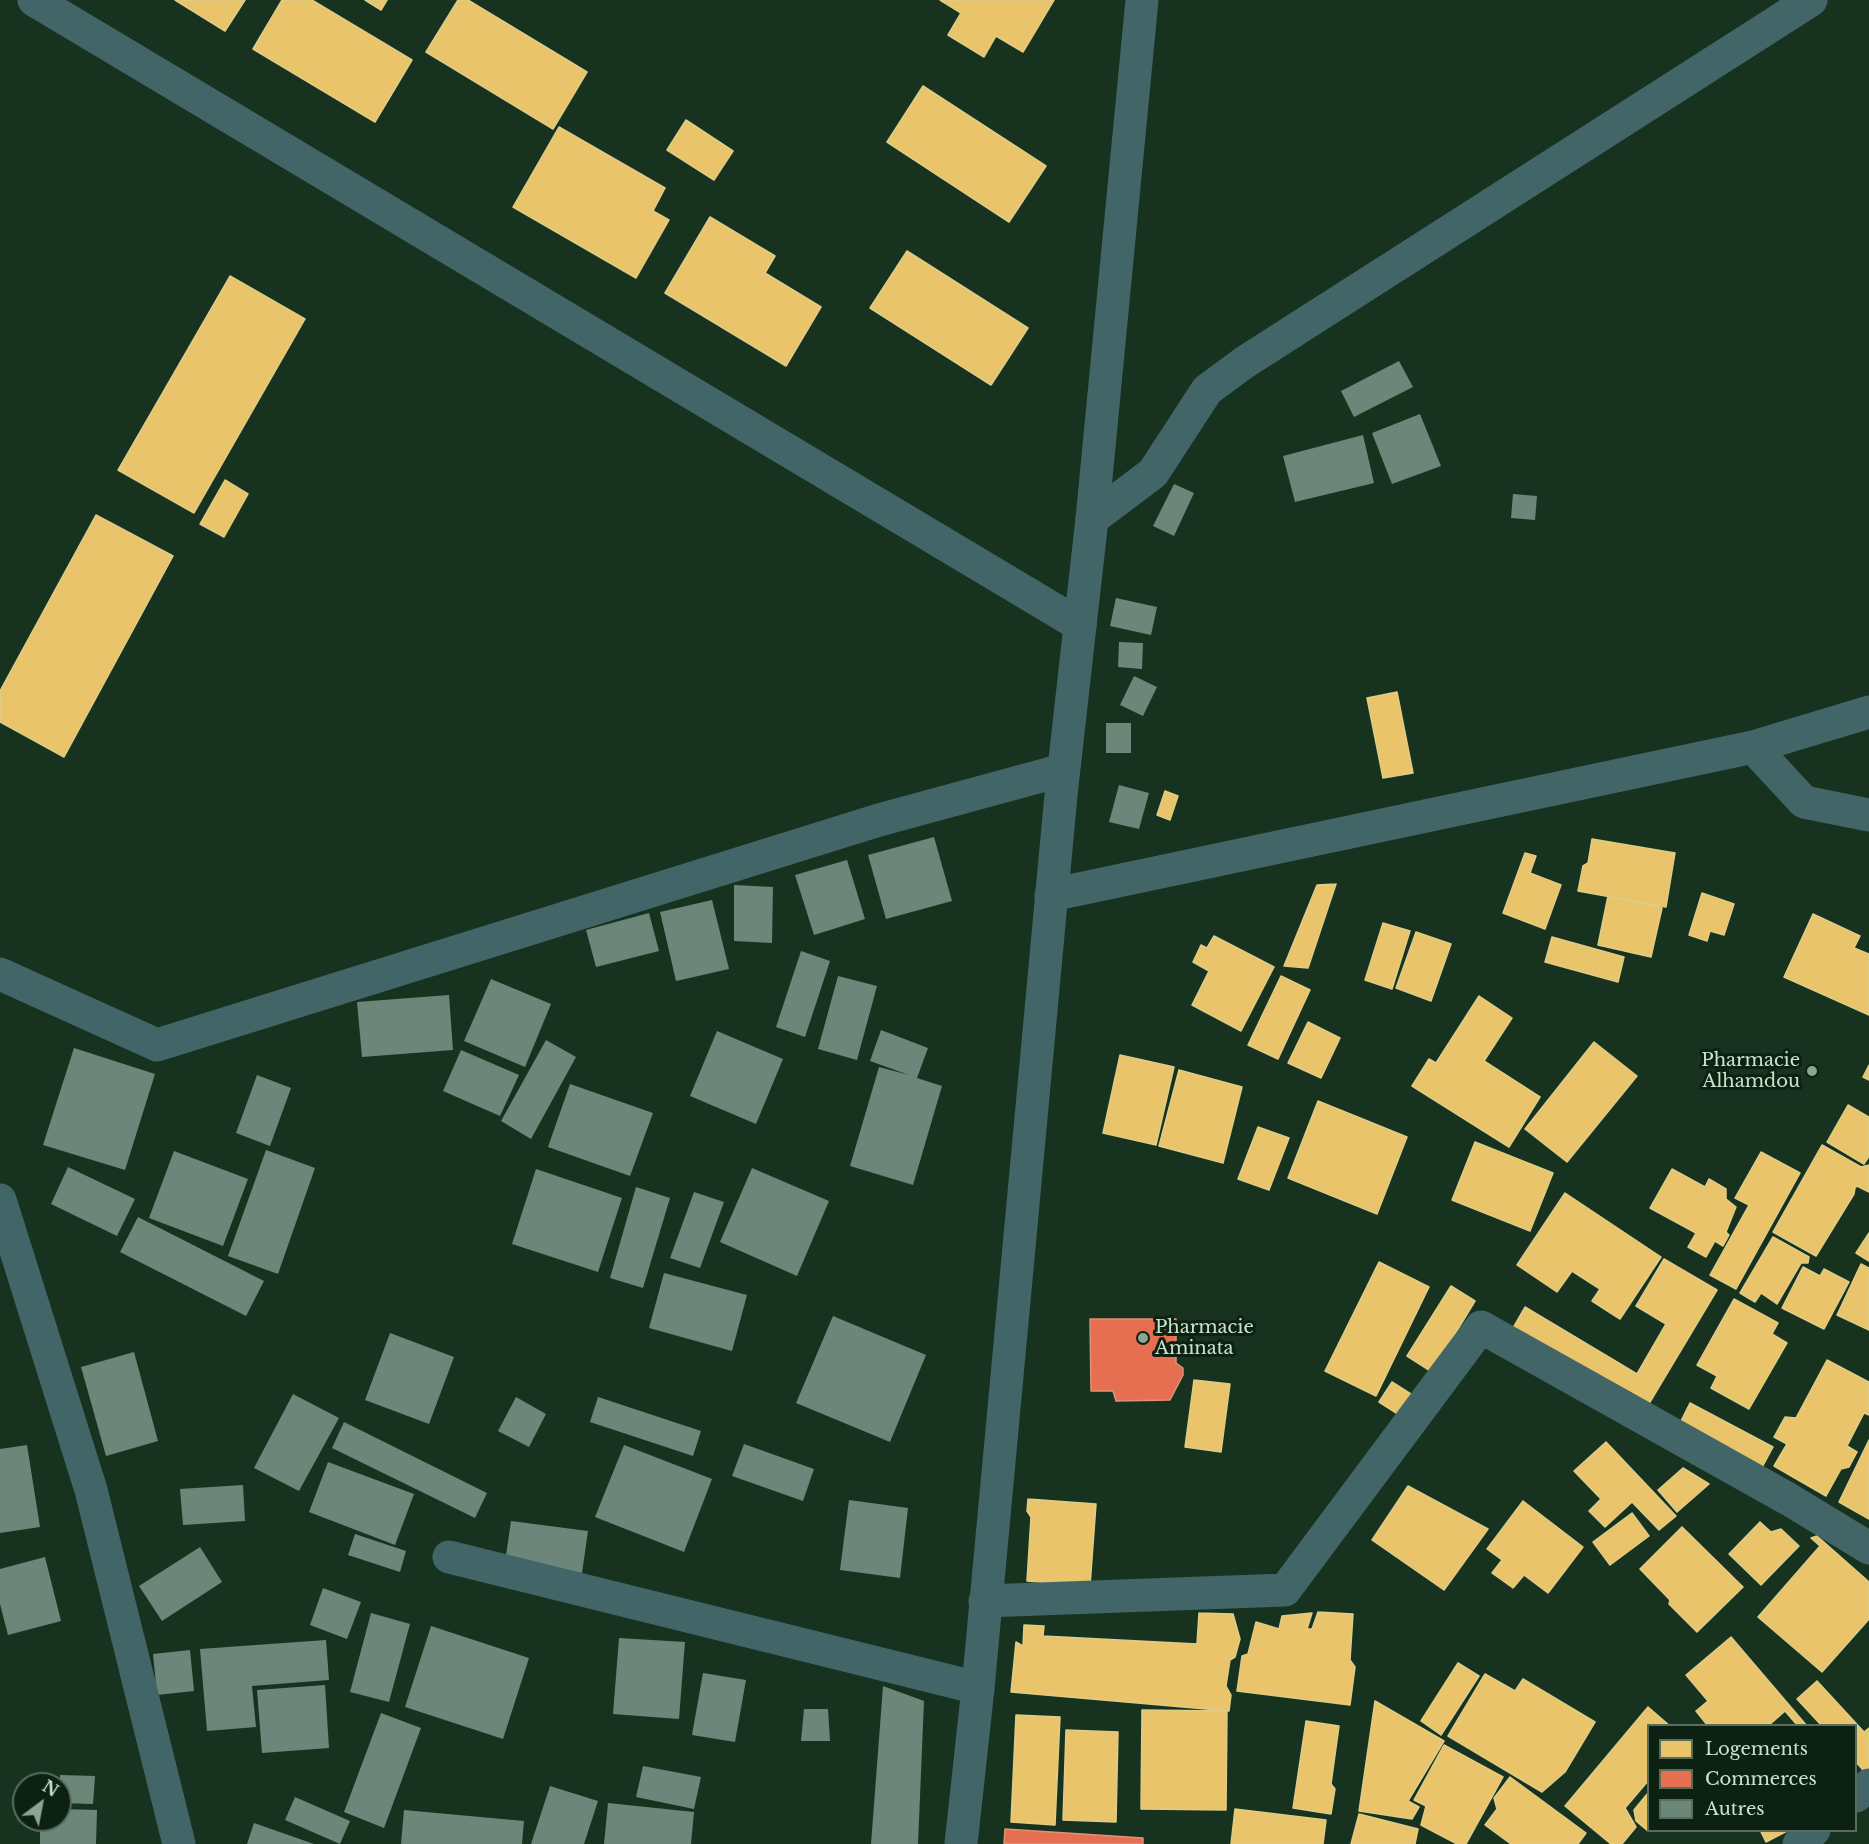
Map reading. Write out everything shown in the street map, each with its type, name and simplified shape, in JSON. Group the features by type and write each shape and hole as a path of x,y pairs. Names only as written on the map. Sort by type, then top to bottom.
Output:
{"street":[{"path":"34,0 1080,625"},
{"path":"961,1844 978,1688 1051,895 1092,519 1142,0"},
{"path":"1092,519 1153,473 1207,390 1245,362 1811,0"},
{"path":"1051,895 1753,747 1869,712"},
{"path":"1753,747 1804,802 1869,815"},
{"path":"0,974 157,1045 868,824 1064,770"},
{"path":"0,1200 91,1490 179,1844"},
{"path":"985,1601 1285,1590 1480,1328 1790,1500 1869,1548"},
{"path":"449,1557 978,1688"},
{"path":"1857,1795 1869,1785"},
{"path":"1799,1844 1812,1832"}],"building: Logements":[{"path":"175,0 245,0 225,31"},
{"path":"282,0 312,0 412,60 375,122 253,49"},
{"path":"365,0 387,0 381,10"},
{"path":"458,0 468,0 587,72 553,129 426,52"},
{"path":"940,0 1054,0 1023,52 996,36 984,57 948,35 961,13"},
{"path":"923,86 1046,166 1009,222 887,142"},
{"path":"686,120 733,151 714,180 667,150"},
{"path":"559,127 665,188 653,211 669,220 636,278 513,207"},
{"path":"710,217 775,256 765,273 821,307 786,366 665,293"},
{"path":"907,251 1028,328 991,385 870,308"},
{"path":"230,276 305,319 194,513 118,470"},
{"path":"225,480 248,494 224,537 200,524"},
{"path":"96,515 173,556 64,757 0,722 0,691"},
{"path":"1397,692 1413,773 1383,778 1367,698"},
{"path":"1165,791 1178,796 1170,820 1157,815"},
{"path":"1592,839 1675,853 1666,907 1578,891 1583,866 1588,863"},
{"path":"1525,853 1536,856 1530,873 1561,885 1545,929 1503,913"},
{"path":"1336,884 1308,968 1284,966 1317,885"},
{"path":"1702,893 1734,904 1724,935 1710,931 1707,941 1689,935"},
{"path":"1608,896 1662,908 1651,957 1598,945"},
{"path":"1813,914 1860,936 1854,948 1869,954 1869,1015 1784,977"},
{"path":"1383,923 1410,931 1392,989 1365,980"},
{"path":"1416,932 1451,944 1431,1001 1396,988"},
{"path":"1214,936 1274,967 1241,1031 1192,1005 1209,971 1193,962 1201,945 1207,948"},
{"path":"1552,937 1624,957 1618,982 1545,962"},
{"path":"1281,976 1310,990 1278,1059 1248,1045"},
{"path":"1479,996 1512,1018 1484,1061 1540,1097 1509,1147 1412,1086 1429,1059 1436,1063"},
{"path":"1308,1022 1340,1038 1321,1078 1288,1063"},
{"path":"1594,1042 1637,1076 1567,1162 1525,1129"},
{"path":"1120,1055 1174,1067 1156,1145 1103,1133"},
{"path":"1869,1065 1869,1080 1863,1077"},
{"path":"1179,1070 1242,1087 1223,1163 1159,1146"},
{"path":"1318,1101 1407,1137 1377,1214 1288,1178"},
{"path":"1848,1105 1869,1117 1869,1156 1864,1164 1827,1142"},
{"path":"1258,1127 1289,1138 1269,1190 1238,1179"},
{"path":"1475,1142 1553,1173 1530,1231 1452,1200"},
{"path":"1822,1145 1861,1167 1869,1165 1869,1192 1857,1186 1855,1188 1854,1194 1816,1256 1773,1232"},
{"path":"1761,1152 1800,1173 1736,1289 1710,1275 1749,1205 1735,1198"},
{"path":"1672,1169 1705,1187 1709,1179 1726,1189 1726,1199 1736,1207 1726,1232 1729,1235 1723,1246 1715,1241 1706,1257 1688,1247 1696,1233 1650,1208"},
{"path":"1565,1193 1661,1257 1620,1319 1592,1301 1600,1289 1572,1271 1557,1292 1517,1265"},
{"path":"1869,1233 1869,1261 1856,1253"},
{"path":"1773,1237 1809,1257 1808,1263 1801,1263 1777,1304 1761,1293 1755,1302 1740,1293"},
{"path":"1664,1259 1717,1290 1644,1412 1510,1333 1525,1307 1637,1374 1666,1324 1636,1306"},
{"path":"1379,1262 1429,1287 1376,1396 1325,1371"},
{"path":"1861,1264 1869,1268 1869,1330 1837,1315"},
{"path":"1803,1267 1820,1276 1824,1269 1849,1282 1824,1329 1782,1308"},
{"path":"1451,1286 1475,1301 1432,1372 1407,1356"},
{"path":"1734,1299 1778,1323 1772,1334 1787,1343 1749,1409 1711,1388 1717,1376 1697,1365"},
{"path":"1827,1360 1869,1382 1869,1415 1864,1413 1847,1446 1857,1452 1849,1467 1841,1469 1826,1496 1774,1466 1787,1444 1774,1437 1785,1417 1796,1418"},
{"path":"1194,1380 1230,1384 1221,1452 1185,1447"},
{"path":"1392,1382 1414,1396 1401,1416 1379,1402"},
{"path":"1690,1403 1773,1447 1759,1473 1677,1429"},
{"path":"1869,1440 1869,1519 1839,1502"},
{"path":"1606,1442 1676,1516 1659,1530 1632,1502 1605,1527 1589,1511 1601,1499 1574,1471"},
{"path":"1683,1468 1709,1484 1677,1512 1658,1490"},
{"path":"1408,1486 1488,1529 1444,1590 1372,1540"},
{"path":"1028,1499 1096,1504 1090,1586 1027,1581 1031,1517 1027,1511"},
{"path":"1523,1501 1583,1547 1548,1593 1524,1575 1513,1588 1492,1573 1502,1560 1487,1549"},
{"path":"1632,1513 1649,1536 1610,1565 1593,1542"},
{"path":"1760,1522 1771,1532 1781,1529 1799,1546 1761,1585 1729,1554"},
{"path":"1682,1527 1743,1587 1697,1632 1669,1604 1670,1600 1640,1569"},
{"path":"1817,1536 1869,1582 1869,1619 1822,1672 1758,1617 1820,1546 1811,1538"},
{"path":"1318,1612 1353,1614 1350,1660 1355,1667 1350,1705 1237,1691 1242,1656 1248,1654 1256,1622 1279,1629 1282,1616 1312,1613 1307,1629 1312,1629"},
{"path":"1199,1613 1233,1614 1240,1639 1235,1657 1230,1660 1226,1686 1231,1695 1229,1711 1011,1692 1016,1642 1023,1646 1024,1625 1044,1626 1043,1636 1197,1644"},
{"path":"1731,1637 1805,1724 1796,1724 1785,1711 1770,1724 1706,1724 1696,1711 1708,1701 1686,1675"},
{"path":"1458,1663 1479,1676 1441,1735 1421,1721"},
{"path":"1485,1674 1515,1691 1523,1679 1595,1722 1565,1772 1542,1792 1448,1736"},
{"path":"1817,1681 1857,1724 1820,1724 1797,1699"},
{"path":"1375,1701 1444,1741 1408,1801 1419,1807 1412,1819 1359,1811"},
{"path":"1648,1707 1668,1724 1647,1724 1647,1782 1625,1808 1636,1827 1622,1844 1611,1844 1565,1806"},
{"path":"1142,1710 1227,1711 1226,1810 1141,1809"},
{"path":"1016,1715 1060,1717 1055,1825 1011,1822"},
{"path":"1306,1721 1339,1726 1331,1784 1335,1789 1331,1814 1293,1808"},
{"path":"1857,1724 1864,1732 1869,1728 1869,1777 1857,1763"},
{"path":"1066,1730 1118,1732 1116,1822 1063,1820"},
{"path":"1444,1745 1503,1777 1466,1844 1457,1844 1421,1825 1426,1806 1414,1800"},
{"path":"1510,1777 1586,1833 1578,1844 1511,1844 1485,1825 1497,1809 1494,1798"},
{"path":"1647,1794 1647,1830 1636,1821 1634,1810"},
{"path":"1235,1809 1326,1820 1323,1844 1231,1844"},
{"path":"1359,1814 1418,1829 1415,1844 1351,1844"},
{"path":"1761,1832 1785,1832 1766,1842"}],"building: Commerces":[{"path":"1090,1319 1176,1319 1176,1363 1183,1368 1183,1375 1170,1400 1116,1401 1113,1391 1091,1391"},
{"path":"1005,1829 1143,1838 1143,1844 1004,1844"}],"building: Autres":[{"path":"1399,361 1413,387 1354,417 1341,391"},
{"path":"1420,414 1441,466 1392,484 1372,433"},
{"path":"1363,435 1374,483 1295,502 1283,456"},
{"path":"1174,484 1194,493 1174,536 1153,526"},
{"path":"1513,494 1537,496 1535,520 1511,518"},
{"path":"1116,598 1157,607 1151,635 1110,626"},
{"path":"1119,642 1143,643 1142,669 1118,667"},
{"path":"1134,676 1157,687 1143,716 1120,705"},
{"path":"1106,723 1131,723 1131,753 1106,753"},
{"path":"1119,785 1149,793 1139,829 1109,822"},
{"path":"934,837 952,901 886,919 868,855"},
{"path":"847,860 865,919 814,935 795,875"},
{"path":"734,885 773,887 772,943 734,941"},
{"path":"712,900 729,969 676,981 660,912"},
{"path":"649,913 659,951 596,967 586,930"},
{"path":"801,951 830,961 805,1037 776,1027"},
{"path":"838,976 877,986 857,1060 818,1049"},
{"path":"491,979 551,1004 525,1067 464,1041"},
{"path":"449,995 453,1050 362,1057 357,1002"},
{"path":"881,1030 928,1048 917,1078 942,1086 913,1185 850,1166 879,1067 909,1075 870,1061"},
{"path":"717,1031 783,1059 756,1124 690,1096"},
{"path":"546,1040 576,1057 531,1139 501,1121"},
{"path":"74,1048 155,1074 125,1170 43,1145"},
{"path":"461,1050 519,1075 500,1116 443,1091"},
{"path":"257,1075 291,1088 270,1146 236,1133"},
{"path":"570,1084 653,1113 630,1176 548,1147"},
{"path":"266,1150 315,1168 278,1274 228,1256"},
{"path":"174,1151 248,1179 223,1246 149,1218"},
{"path":"68,1167 135,1199 117,1236 51,1204"},
{"path":"752,1168 829,1201 797,1276 720,1242"},
{"path":"536,1169 622,1198 598,1272 512,1244"},
{"path":"636,1187 670,1198 643,1288 610,1278"},
{"path":"694,1192 724,1202 700,1268 670,1258"},
{"path":"138,1217 264,1281 246,1316 120,1252"},
{"path":"664,1273 747,1295 732,1351 649,1328"},
{"path":"833,1316 926,1355 890,1442 796,1403"},
{"path":"390,1333 454,1357 429,1424 365,1400"},
{"path":"134,1352 158,1441 106,1456 81,1367"},
{"path":"293,1394 339,1418 299,1491 254,1468"},
{"path":"516,1397 546,1414 529,1447 498,1431"},
{"path":"598,1397 701,1431 693,1456 590,1422"},
{"path":"344,1422 487,1493 475,1518 332,1448"},
{"path":"744,1444 814,1469 803,1501 732,1476"},
{"path":"27,1445 40,1527 0,1533 0,1449"},
{"path":"624,1445 712,1479 684,1552 595,1517"},
{"path":"328,1462 414,1494 395,1545 309,1512"},
{"path":"243,1485 245,1521 183,1525 180,1489"},
{"path":"849,1500 908,1508 900,1578 840,1570"},
{"path":"511,1521 588,1531 582,1573 505,1562"},
{"path":"355,1534 406,1551 400,1572 348,1555"},
{"path":"200,1547 222,1582 162,1621 139,1586"},
{"path":"45,1557 61,1621 8,1635 0,1604 0,1569"},
{"path":"323,1588 361,1602 347,1639 310,1625"},
{"path":"371,1613 410,1624 389,1702 350,1692"},
{"path":"431,1626 529,1658 503,1739 405,1707"},
{"path":"619,1638 685,1642 679,1719 613,1714"},
{"path":"326,1640 329,1680 252,1686 256,1727 207,1731 200,1649"},
{"path":"190,1650 194,1691 157,1695 153,1654"},
{"path":"703,1673 746,1680 735,1742 692,1735"},
{"path":"325,1685 329,1748 262,1753 257,1690"},
{"path":"883,1686 924,1701 918,1844 871,1844"},
{"path":"804,1709 828,1709 830,1741 801,1741"},
{"path":"381,1713 421,1728 384,1828 344,1812"},
{"path":"643,1766 701,1777 694,1809 636,1797"},
{"path":"72,1775 95,1776 93,1804 72,1803"},
{"path":"550,1786 598,1801 584,1844 531,1844"},
{"path":"295,1797 350,1821 340,1844 285,1820"},
{"path":"608,1803 694,1812 691,1844 604,1844"},
{"path":"72,1809 97,1810 96,1844 40,1844 40,1832 72,1832"},
{"path":"404,1810 524,1821 522,1844 401,1844"},
{"path":"254,1823 314,1844 247,1844"}],"place":[{"name":"Pharmacie Alhamdou","path":"1812,1071"},
{"name":"Pharmacie Aminata","path":"1143,1338"}]}
